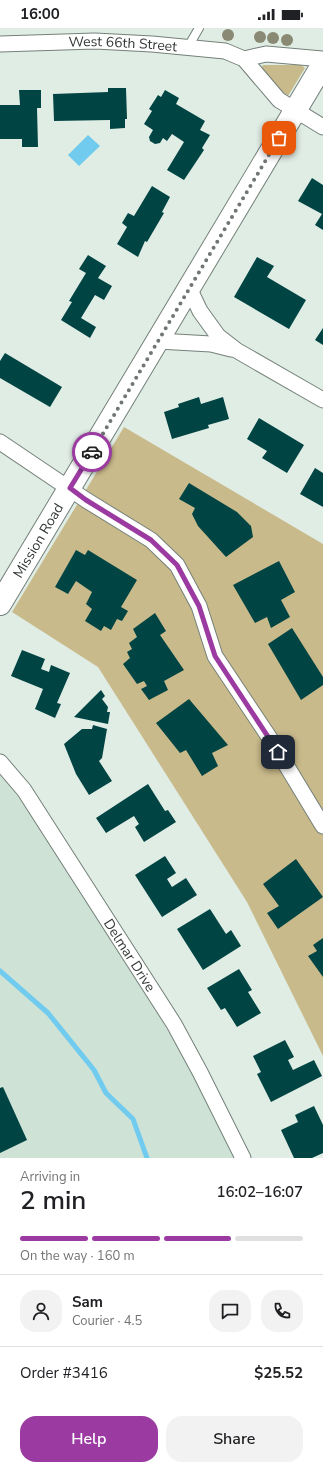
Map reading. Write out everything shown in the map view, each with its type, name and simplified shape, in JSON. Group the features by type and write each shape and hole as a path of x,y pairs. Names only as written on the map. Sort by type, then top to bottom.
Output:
{"main road":[{"name":"Mission Road","path":"0,604 323,64"}],"street":[{"name":"West 66th Street","path":"0,44 95,41 225,51 244,59 279,100 323,127"},
{"path":"244,59 266,54 323,59"},
{"path":"189,288 200,311 218,336 236,350 323,400"},
{"path":"158,341 211,344 236,350"},
{"path":"0,442 86,500 151,540 177,565 199,606 215,656 271,740 323,826"},
{"name":"Delmar Drive","path":"0,762 24,790 154,990 200,1072 242,1158"}],"lane":[{"path":"188,47 199,28"}],"shaded area":[{"path":"263,65 301,65 305,68 288,96 261,69"},
{"path":"124,427 323,544 323,1056 247,902 98,667 12,612"},
{"path":"0,775 16,791 179,1048 234,1158 0,1158"}],"water":[{"path":"88,135 100,146 79,166 68,155"}],"building":[{"path":"108,88 126,88 127,119 125,119 125,128 110,129 110,120 54,121 53,94 108,92"},
{"path":"19,90 41,90 41,108 37,108 38,147 22,147 22,139 0,139 0,105 20,105"},
{"path":"165,90 179,98 176,104 205,121 200,130 210,135 202,148 204,150 184,180 167,170 184,142 172,134 167,141 163,138 160,143 155,144 150,141 149,137 153,130 144,124 152,111 149,109 158,95 161,97"},
{"path":"312,178 323,185 323,230 315,225 322,214 298,201"},
{"path":"152,186 170,197 162,212 164,213 147,242 145,241 138,257 117,244 127,227 122,223 128,213 134,216"},
{"path":"88,255 106,266 98,278 112,286 104,300 95,295 81,318 96,327 90,338 61,320 72,302 69,301 86,273 79,269"},
{"path":"257,257 274,266 267,277 306,300 289,329 234,297"},
{"path":"323,328 323,345 315,340"},
{"path":"5,353 62,387 50,407 0,378 0,361"},
{"path":"199,397 201,404 223,397 229,419 208,425 209,428 172,439 164,412 179,407 178,404"},
{"path":"259,418 304,445 287,473 262,458 267,451 247,439"},
{"path":"315,468 323,473 323,507 300,494"},
{"path":"189,483 237,512 251,526 253,537 226,557 198,526 192,514 195,508 179,499"},
{"path":"76,550 85,555 88,550 137,580 121,607 128,611 122,621 117,619 111,630 104,626 101,631 85,621 92,609 86,604 92,592 76,581 68,594 55,587"},
{"path":"279,561 295,592 281,600 290,617 271,628 267,617 255,623 233,585"},
{"path":"155,613 166,631 160,635 184,670 164,681 168,690 149,700 141,689 147,686 144,681 137,684 123,664 130,658 127,652 132,649 129,643 137,637 133,629"},
{"path":"292,628 323,677 323,685 301,700 268,644"},
{"path":"22,650 45,659 41,669 49,672 51,665 70,673 57,703 61,704 55,718 35,709 43,689 11,676"},
{"path":"101,690 105,696 102,699 108,707 107,712 110,712 108,724 74,717"},
{"path":"189,699 228,745 212,753 218,766 202,776 186,750 180,753 156,723"},
{"path":"93,725 107,729 102,758 99,761 112,781 89,795 76,774 64,744 82,729 92,729"},
{"path":"148,784 165,811 168,810 176,822 144,842 135,827 139,824 134,816 106,833 96,818"},
{"path":"165,856 176,873 167,879 172,887 186,878 197,895 162,917 135,875"},
{"path":"296,859 323,897 278,929 267,913 279,906 263,884"},
{"path":"210,909 226,934 231,930 241,946 203,970 177,929"},
{"path":"323,938 323,977 308,956 317,951 313,945"},
{"path":"239,969 252,990 248,992 261,1013 237,1027 225,1008 221,1010 207,988"},
{"path":"285,1040 294,1057 288,1060 293,1070 314,1060 322,1076 271,1102 257,1074 261,1072 253,1056"},
{"path":"3,1087 27,1140 0,1153 0,1088"},
{"path":"314,1106 323,1125 323,1153 312,1158 294,1158 281,1130 298,1122 295,1115"}],"waterway":[{"path":"0,971 48,1013 94,1070 106,1093 133,1119 147,1158"}],"way so far":[{"path":"92,452 279,138"}],"route":[{"path":"92,452 70,488 86,500 151,540 177,565 199,606 215,656 278,752"}]}
